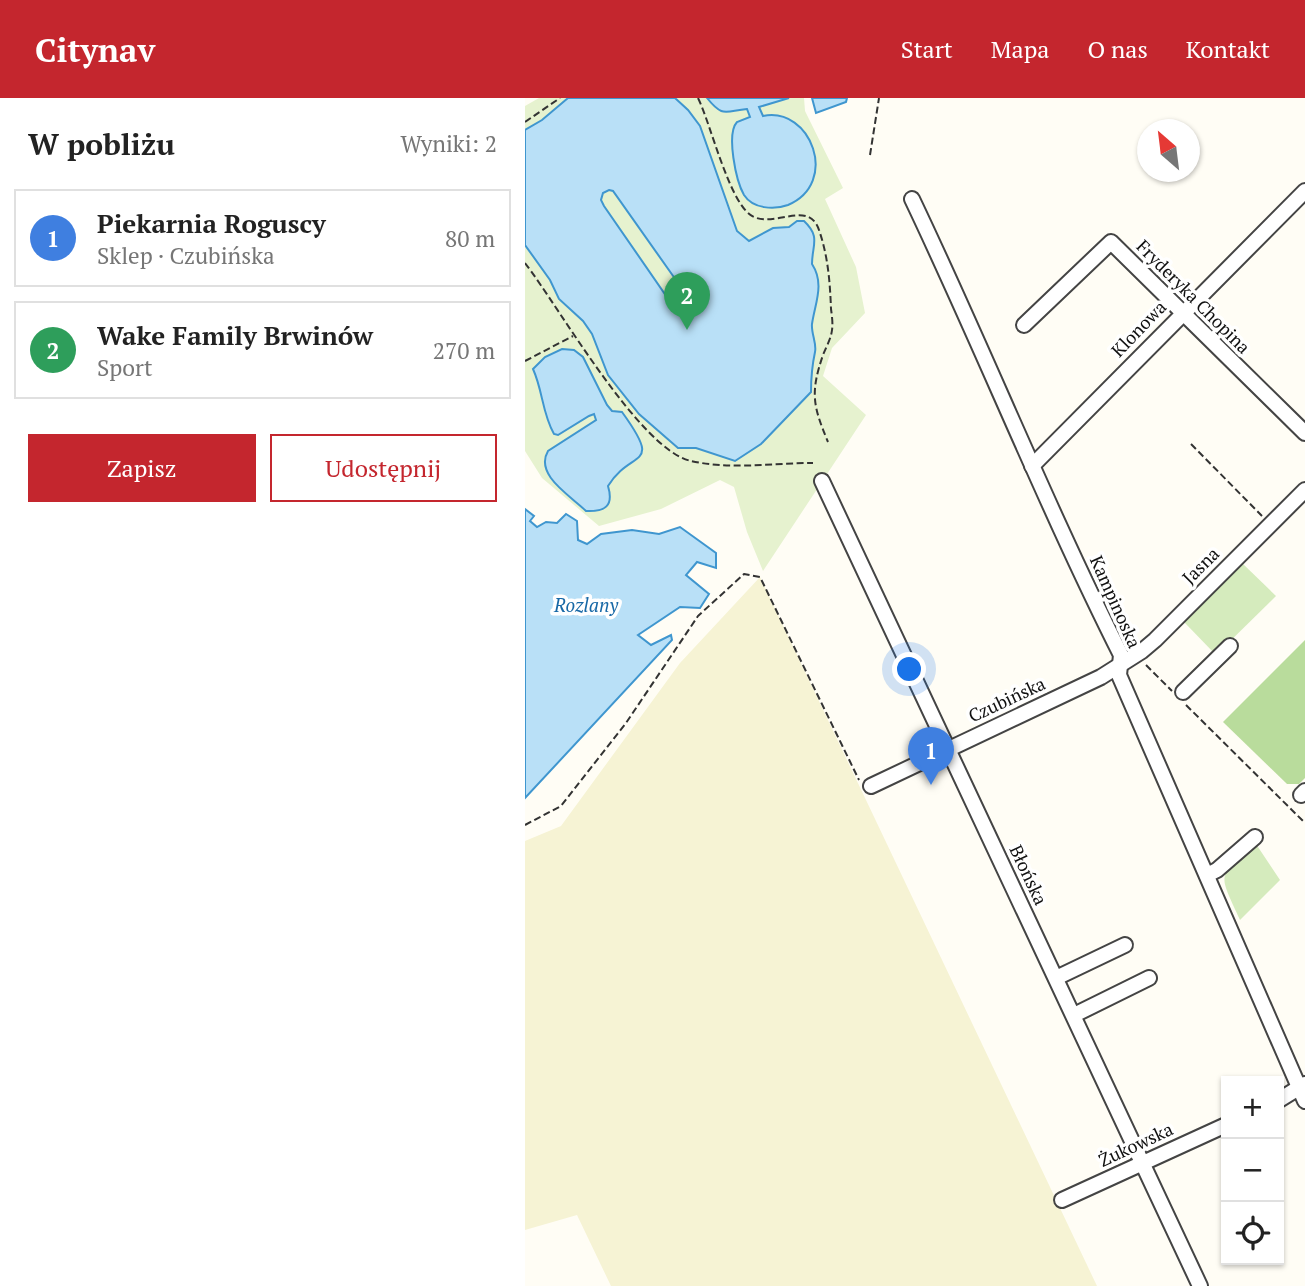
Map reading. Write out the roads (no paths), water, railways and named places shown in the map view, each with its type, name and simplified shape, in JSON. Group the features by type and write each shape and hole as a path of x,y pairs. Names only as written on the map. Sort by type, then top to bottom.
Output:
{"street":[{"name":"Klonowa","path":"1032,466 1305,191"},
{"name":"Kampinoska","path":"912,199 957,293 1032,466 1121,655 1119,675 1303,1091"},
{"name":"Fryderyka Chopina","path":"1024,325 1111,242 1305,433"},
{"name":"Błońska","path":"821,481 1201,1286"},
{"name":"Jasna","path":"1120,666 1154,640 1305,490"},
{"path":"1180,696 1230,646"},
{"name":"Czubińska","path":"871,786 1120,666"},
{"path":"1207,875 1217,870 1255,837"},
{"path":"1056,978 1125,945"},
{"path":"1074,1015 1149,978"},
{"path":"1284,1098 1303,1091"},
{"name":"Żukowska","path":"1062,1200 1221,1127"}],"water":[{"path":"568,98 675,98 700,126 737,231 749,241 773,228 789,227 797,221 804,221 812,232 812,264 819,286 812,324 815,349 811,392 761,444 735,461 696,448 678,448 639,414 608,375 592,334 583,321 559,299 550,280 525,245 525,130 542,120","holes":["613,191 683,290 683,300 675,306 604,206 601,200 603,193"]},
{"path":"707,98 789,98 759,107 763,116 780,116 794,123 806,134 813,148 816,165 813,180 804,194 788,205 776,208 758,206 748,200 738,179 732,147 732,136 737,122 750,117 747,109 721,111"},
{"path":"812,98 847,98 846,102 816,113"},
{"path":"562,349 574,350 583,357 607,405 612,411 622,412 641,443 642,451 639,457 617,474 608,486 609,503 603,509 586,511 556,484 546,468 548,451 596,420 594,414 558,435 554,434 550,426 533,369 545,357"},
{"name":"Rozlany","path":"525,509 534,516 530,521 537,527 546,522 557,523 566,514 577,521 578,540 587,544 601,534 632,530 659,534 680,527 716,553 716,568 697,562 686,575 709,594 700,608 680,607 638,635 651,645 671,635 672,640 525,798"}],"place":[{"name":"Wake Family Brwinów","path":"687,330"},
{"name":"Piekarnia Roguscy","path":"931,785"}]}
